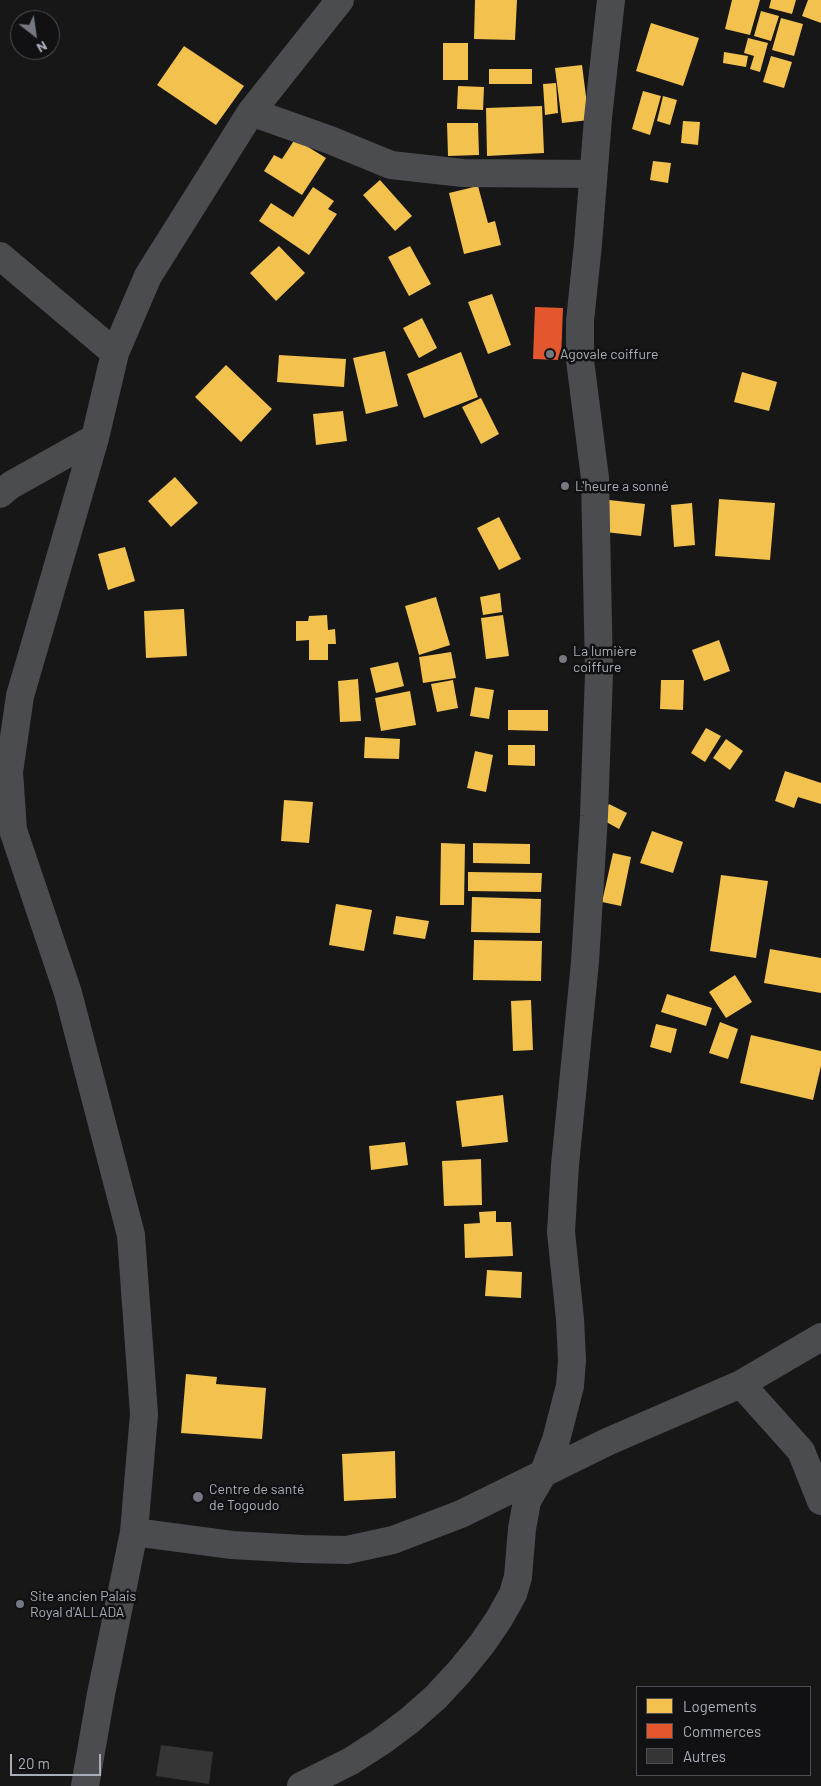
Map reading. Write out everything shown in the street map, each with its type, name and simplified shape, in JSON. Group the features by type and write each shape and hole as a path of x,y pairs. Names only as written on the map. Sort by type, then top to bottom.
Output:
{"street":[{"path":"85,1786 101,1694 134,1532 144,1414 131,1235 68,993 14,830 9,772 20,696 95,438 115,353 148,276 251,112 340,0"},
{"path":"301,1786 351,1761 410,1720 442,1690 482,1644 499,1619 513,1594 518,1577 522,1529 527,1501 544,1472 556,1440 563,1419 571,1377 570,1319 561,1232 565,1164 584,962 594,816 599,673 595,478 580,360 580,321 598,118 611,0"},
{"path":"251,112 330,140 391,165 463,173 593,174"},
{"path":"0,256 115,353"},
{"path":"0,494 10,485 95,438"},
{"path":"134,1532 232,1545 347,1550 393,1540 461,1514 607,1442 741,1384 821,1337"},
{"path":"741,1384 802,1451 821,1501"}],"building: Logements":[{"path":"475,0 517,0 515,40 474,39"},
{"path":"732,0 760,0 750,35 725,29"},
{"path":"771,0 796,0 792,14 769,8"},
{"path":"808,0 821,0 821,23 802,16"},
{"path":"761,11 779,16 771,41 754,36"},
{"path":"781,18 803,24 794,56 772,50"},
{"path":"651,23 699,38 683,86 636,71"},
{"path":"748,38 768,43 760,72 750,69 754,56 744,53"},
{"path":"443,43 468,43 468,80 443,80"},
{"path":"184,46 244,86 216,125 157,85"},
{"path":"724,52 748,56 746,67 723,63"},
{"path":"771,56 792,62 784,88 763,82"},
{"path":"582,65 589,120 562,123 555,68"},
{"path":"489,69 532,69 532,84 489,84"},
{"path":"556,83 558,113 545,115 543,84"},
{"path":"458,86 484,87 483,110 457,109"},
{"path":"643,91 661,96 650,135 632,129"},
{"path":"663,96 677,100 670,125 657,121"},
{"path":"542,106 544,153 487,156 486,108"},
{"path":"683,121 700,122 698,145 681,143"},
{"path":"447,123 478,123 479,155 448,156"},
{"path":"295,139 326,158 302,195 264,171 274,155 282,159"},
{"path":"653,161 671,163 668,183 650,180"},
{"path":"380,180 412,216 395,231 363,195"},
{"path":"478,186 488,223 495,221 501,245 464,254 449,193"},
{"path":"313,187 334,201 328,209 337,214 309,255 259,221 271,203 293,217"},
{"path":"279,246 305,273 276,301 250,273"},
{"path":"410,246 431,284 409,296 388,257"},
{"path":"492,294 511,345 488,354 468,302"},
{"path":"422,318 437,348 419,358 403,328"},
{"path":"385,351 398,406 366,414 353,358"},
{"path":"461,352 478,397 424,418 407,374"},
{"path":"279,355 346,359 344,387 277,382"},
{"path":"226,365 272,409 241,442 195,397"},
{"path":"742,372 777,382 769,411 734,402"},
{"path":"481,398 499,434 481,444 462,407"},
{"path":"343,411 347,441 316,445 313,414"},
{"path":"175,477 198,503 171,527 148,501"},
{"path":"719,499 775,503 770,560 715,556"},
{"path":"609,500 645,504 641,536 605,532"},
{"path":"692,503 695,545 674,547 671,505"},
{"path":"499,517 521,559 499,570 477,528"},
{"path":"125,547 135,581 108,590 98,554"},
{"path":"500,593 502,612 483,615 480,597"},
{"path":"436,597 450,645 419,655 405,606"},
{"path":"184,609 187,656 146,658 144,611"},
{"path":"327,615 328,630 335,629 336,644 328,644 328,660 309,660 309,640 296,641 296,621 308,621 309,616"},
{"path":"503,615 509,656 486,659 481,618"},
{"path":"719,640 730,671 704,681 692,650"},
{"path":"451,652 456,678 423,683 419,657"},
{"path":"398,662 404,686 376,693 370,668"},
{"path":"358,679 361,721 340,722 338,681"},
{"path":"453,680 458,708 437,712 431,684"},
{"path":"661,680 684,680 683,710 660,709"},
{"path":"475,687 494,690 489,719 470,716"},
{"path":"410,691 416,725 381,731 375,698"},
{"path":"508,710 548,710 548,731 508,730"},
{"path":"706,728 721,736 705,762 691,753"},
{"path":"365,737 400,739 399,759 364,758"},
{"path":"726,739 743,751 730,770 713,758"},
{"path":"508,745 535,745 535,766 508,765"},
{"path":"475,751 493,755 486,792 467,788"},
{"path":"785,771 821,783 821,804 798,797 794,808 775,801"},
{"path":"284,800 313,802 309,843 281,841"},
{"path":"609,804 627,813 619,829 601,819"},
{"path":"652,831 683,842 673,873 640,863"},
{"path":"441,843 465,844 464,905 440,905"},
{"path":"473,843 530,844 530,864 473,863"},
{"path":"613,853 631,857 621,906 602,902"},
{"path":"468,872 542,873 541,892 468,891"},
{"path":"721,875 768,881 756,958 710,951"},
{"path":"472,897 541,899 540,933 471,932"},
{"path":"336,904 372,910 364,951 329,945"},
{"path":"396,916 429,921 425,939 393,934"},
{"path":"474,940 542,941 541,981 473,980"},
{"path":"770,949 821,958 821,993 764,983"},
{"path":"735,975 752,1002 726,1018 709,992"},
{"path":"667,994 712,1008 706,1026 661,1012"},
{"path":"531,1000 533,1050 513,1051 511,1001"},
{"path":"720,1022 738,1029 728,1059 709,1053"},
{"path":"656,1024 677,1029 671,1053 650,1047"},
{"path":"751,1035 821,1051 821,1066 813,1100 740,1083"},
{"path":"503,1095 508,1142 462,1147 456,1101"},
{"path":"405,1142 408,1165 371,1170 369,1146"},
{"path":"481,1159 482,1205 444,1206 442,1161"},
{"path":"496,1211 496,1222 511,1222 513,1256 465,1258 464,1224 480,1223 479,1212"},
{"path":"487,1270 522,1272 521,1298 485,1296"},
{"path":"186,1374 217,1377 216,1384 266,1388 262,1439 181,1433"},
{"path":"395,1451 396,1498 344,1501 342,1454"}],"building: Commerces":[{"path":"535,307 563,308 561,360 533,359"}],"building: Autres":[{"path":"161,1745 213,1752 209,1784 156,1776"}],"place":[{"name":"Agovale coiffure","path":"550,354"},
{"name":"L'heure a sonné","path":"565,486"},
{"name":"La lumière coiffure","path":"563,659"},
{"name":"Centre de santé de Togoudo","path":"198,1497"},
{"name":"Site ancien Palais Royal d'ALLADA","path":"20,1604"}]}
